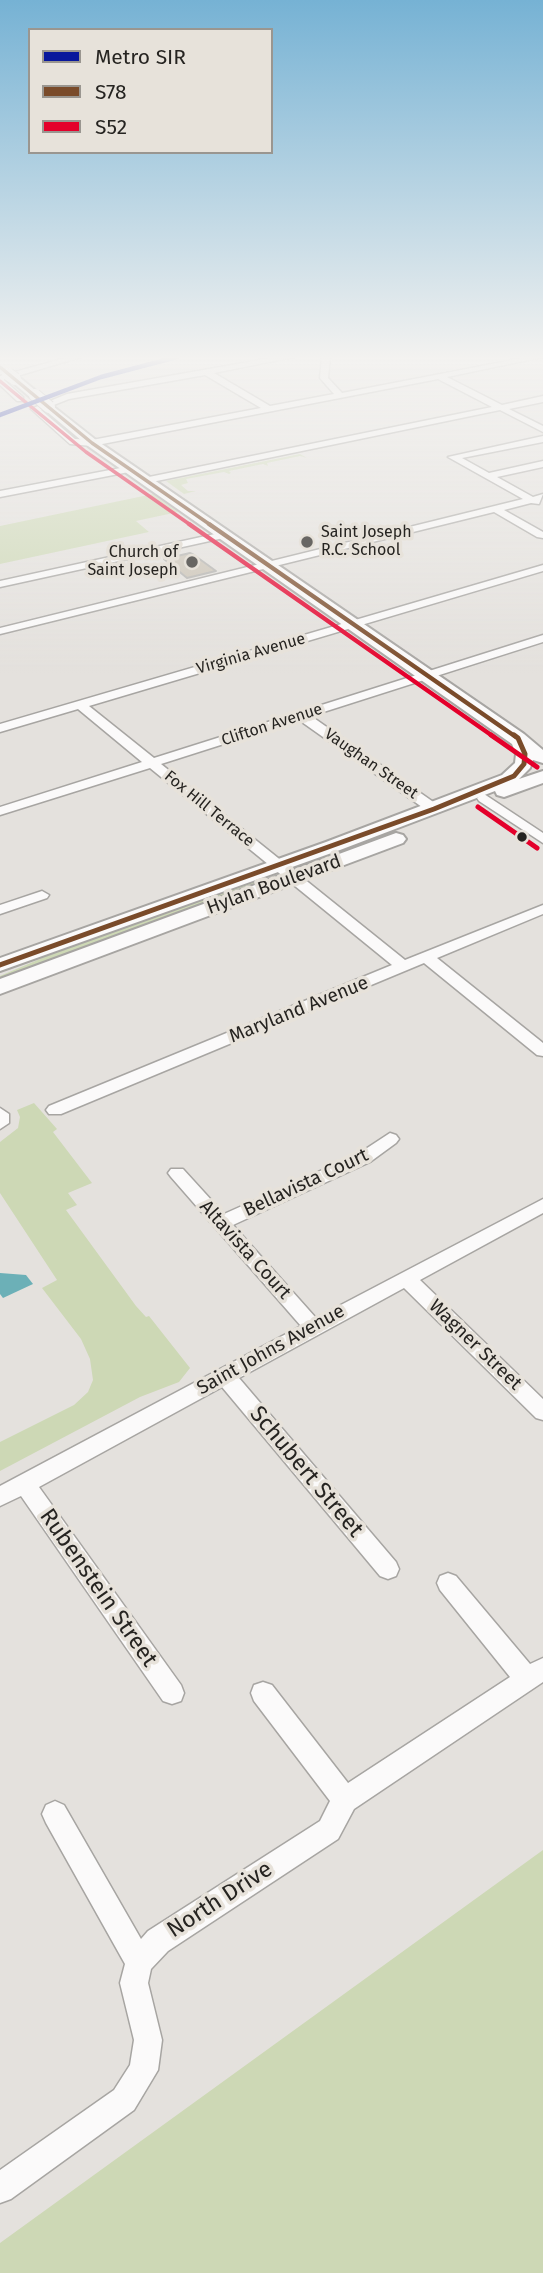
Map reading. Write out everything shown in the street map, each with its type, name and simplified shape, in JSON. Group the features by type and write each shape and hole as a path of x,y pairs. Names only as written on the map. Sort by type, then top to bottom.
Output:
{"street":[{"path":"122,463 543,758"},
{"path":"146,480 228,463"},
{"path":"464,463 537,498 543,506"},
{"path":"487,476 543,464"},
{"path":"0,494 131,469"},
{"path":"0,631 537,498"},
{"path":"496,509 541,535"},
{"path":"0,584 224,535"},
{"name":"Virginia Avenue","path":"0,728 541,571"},
{"name":"Clifton Avenue","path":"0,811 543,638"},
{"name":"Fox Hill Terrace","path":"79,704 404,967"},
{"name":"Vaughan Street","path":"301,716 438,811"},
{"path":"438,811 514,776 524,764 525,754 518,738"},
{"name":"Hylan Boulevard","path":"0,987 438,811 543,777"},
{"path":"484,798 543,839"},
{"name":"Hylan Boulevard","path":"0,965 286,872"},
{"path":"0,910 42,895"},
{"name":"Maryland Avenue","path":"55,1110 543,909"},
{"path":"427,958 506,1018 543,1051"},
{"name":"Bellavista Court","path":"220,1223 364,1158 390,1139"},
{"name":"Altavista Court","path":"177,1173 313,1327"},
{"name":"Saint Johns Avenue","path":"0,1497 543,1205"},
{"name":"Wagner Street","path":"406,1278 543,1412"},
{"name":"Schubert Street","path":"225,1376 388,1569"},
{"name":"Rubenstein Street","path":"24,1484 172,1693"},
{"path":"448,1583 535,1674"},
{"name":"North Drive","path":"138,1962 158,1941 329,1830 345,1800 535,1674"},
{"path":"263,1693 345,1800"},
{"path":"0,2188 124,2100 144,2070 148,2040 134,1983 138,1962 55,1814"}],"green space":[{"path":"255,463 267,463 268,466 263,464 229,471 229,474 224,472 186,479 188,483 181,485 188,491 196,491 184,494 166,481"},
{"path":"153,494 178,512 136,521 149,532 0,564 0,526"},
{"path":"260,878 263,881 0,982 0,976 47,956"},
{"path":"34,1103 57,1129 53,1132 92,1183 68,1193 77,1205 66,1210 136,1306 146,1317 149,1316 190,1368 179,1382 140,1397 0,1471 0,1442 74,1405 88,1392 93,1380 90,1359 81,1339 42,1288 57,1280 0,1193 0,1142 18,1128 20,1117 17,1110"},
{"path":"543,1850 543,2273 0,2273 0,2243"}],"water":[{"path":"0,1273 26,1275 33,1284 3,1298 0,1294"}],"building":[{"name":"Church of Saint Joseph","path":"190,553 216,571 187,578 164,559"}],"transit line":[{"name":"S52","path":"102,463 537,767"},
{"name":"S78","path":"0,965 434,809 514,776 524,764 525,754 518,738 121,463"},
{"name":"S52","path":"478,807 537,848"}],"place":[{"name":"Saint Joseph R.C. School","path":"307,542"},
{"name":"Church of Saint Joseph","path":"192,562"}]}
